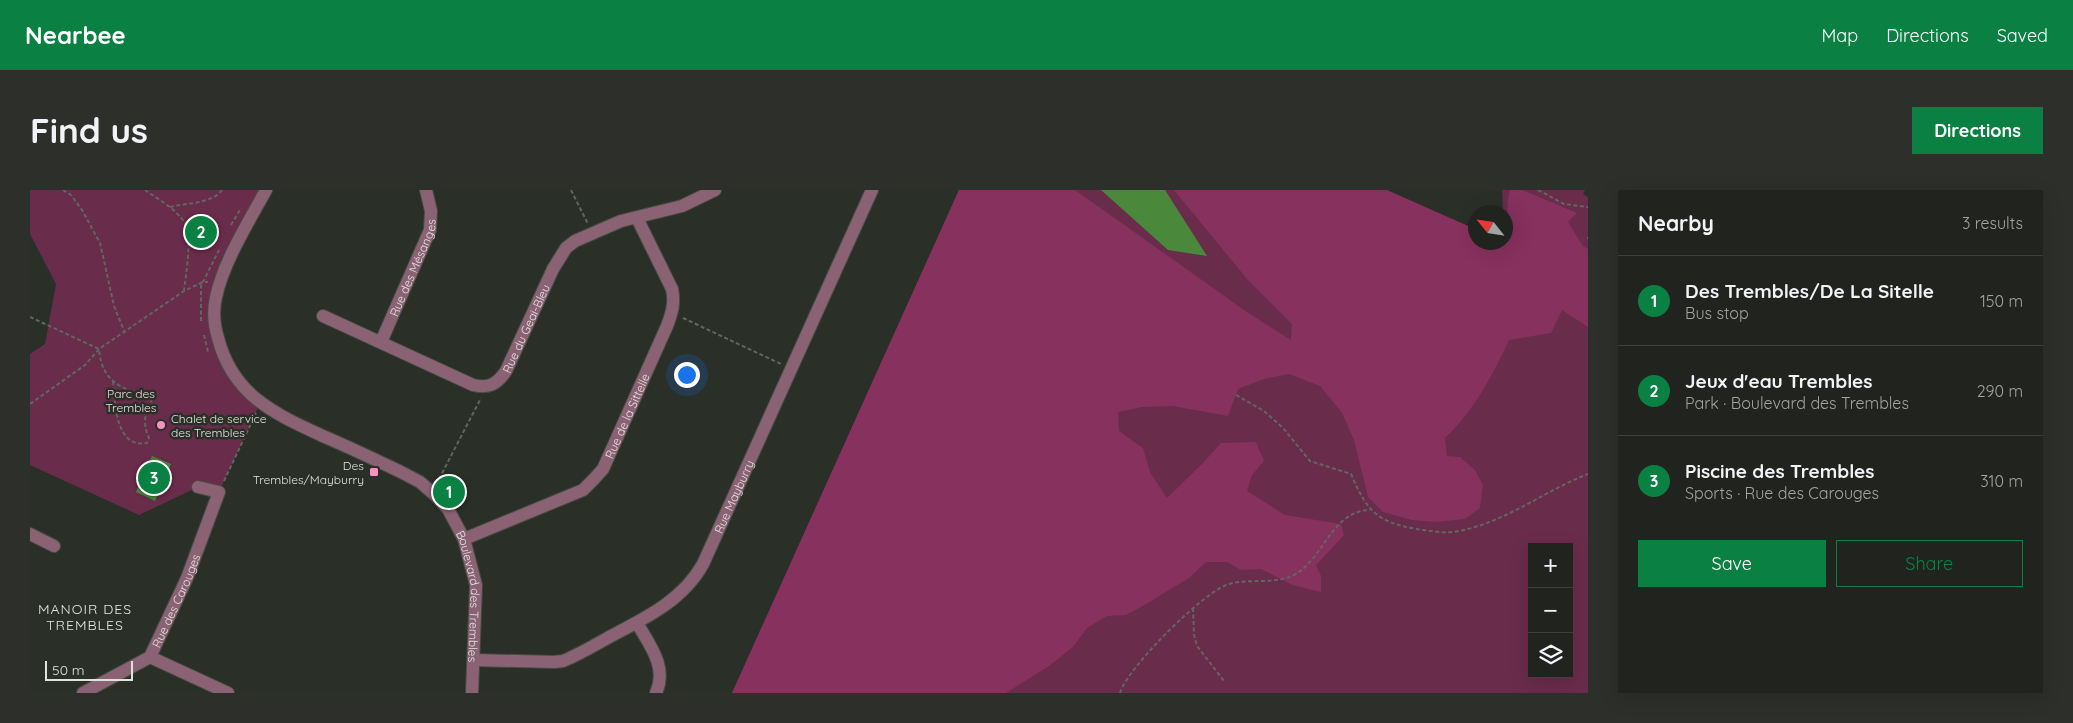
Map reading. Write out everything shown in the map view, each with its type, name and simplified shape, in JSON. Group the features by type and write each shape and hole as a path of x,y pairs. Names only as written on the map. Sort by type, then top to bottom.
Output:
{"street":[{"name":"Boulevard des Trembles","path":"266,190 219,285 214,314 215,328 224,357 239,382 260,403 287,419 420,482 448,509 464,539 476,584 472,693"},
{"name":"Rue des Mésanges","path":"381,342 430,230 431,211 426,190"},
{"name":"Rue du Geai-Bleu","path":"323,316 473,385 483,387 492,385 500,380 506,371 566,248 575,241 620,222 682,206 715,190"},
{"name":"Rue Mayburry","path":"474,660 563,661 637,623 672,600 698,574 872,190"},
{"name":"Rue de la Sittelle","path":"464,539 583,490 603,469 672,313 674,300 672,289 637,218"},
{"path":"198,487 218,492"},
{"name":"Rue des Carouges","path":"83,693 150,657 187,578 218,492"},
{"path":"30,534 54,546"},
{"path":"637,623 657,657 660,671 656,693"},
{"path":"150,657 228,693"}],"path":[{"path":"63,190 71,195 82,210 100,243 114,306 125,332"},
{"path":"144,190 170,207 187,226 188,246 184,291"},
{"path":"170,207 206,200 219,194 222,190"},
{"path":"571,190 592,233"},
{"path":"1538,190 1564,204 1575,207 1588,207"},
{"path":"30,404 85,365 99,349 184,291 203,282 219,285"},
{"path":"672,313 791,369"},
{"path":"30,317 99,349"},
{"path":"99,349 105,375 132,391 153,398 145,412 144,422 150,438 147,443 140,444 132,440 118,425 113,381"},
{"path":"439,479 483,393"},
{"path":"1236,395 1264,411 1284,428 1310,461 1351,474 1359,492 1371,510 1380,519 1405,527 1458,532 1493,521 1588,474"},
{"path":"218,492 260,403"},
{"path":"1120,693 1144,658 1193,608 1211,593 1228,584 1269,580 1293,575 1312,559 1326,538 1347,517 1371,510"},
{"path":"1193,608 1196,646 1224,681"}],"green space":[{"name":"Parc des Trembles","path":"30,190 266,190 219,285 219,343 260,403 219,492 198,487 139,515 30,465 30,354 45,344 56,284 30,234"},
{"path":"959,190 1372,190 1468,238 1468,250 1513,250 1513,205 1503,205 1502,190 1585,190 1583,194 1588,197 1588,693 732,693"}],"shaded area":[{"path":"959,190 1075,190 1247,312 1291,340 1292,324 1247,279 1174,190 1387,190 1468,226 1468,250 1513,250 1513,205 1508,205 1510,190 1522,190 1577,213 1568,222 1583,246 1588,249 1588,327 1562,310 1551,333 1509,340 1474,405 1445,438 1447,456 1460,457 1475,470 1483,485 1480,508 1465,519 1436,522 1412,520 1383,512 1368,497 1354,440 1342,413 1320,386 1289,374 1264,379 1238,389 1228,416 1173,406 1142,407 1118,412 1119,431 1143,448 1150,472 1167,498 1221,443 1256,442 1264,461 1252,475 1247,491 1285,515 1341,524 1344,535 1316,565 1321,576 1321,592 1293,585 1261,569 1241,570 1227,562 1206,562 1189,578 1141,607 1126,615 1107,616 1087,628 1073,647 1049,666 1006,693 732,693"},
{"path":"1101,190 1165,190 1207,256 1168,250"},
{"path":"152,456 171,464 155,501 136,492"}],"place":[{"name":"Jeux d'eau Trembles","path":"201,232"},
{"name":"Chalet de service des Trembles","path":"161,425"},
{"name":"Des Trembles/Mayburry","path":"374,472"},
{"name":"Piscine des Trembles","path":"154,478"},
{"name":"Des Trembles/De La Sitelle","path":"449,492"}],"district":[{"name":"MANOIR DES TREMBLES","path":"85,618"}]}
